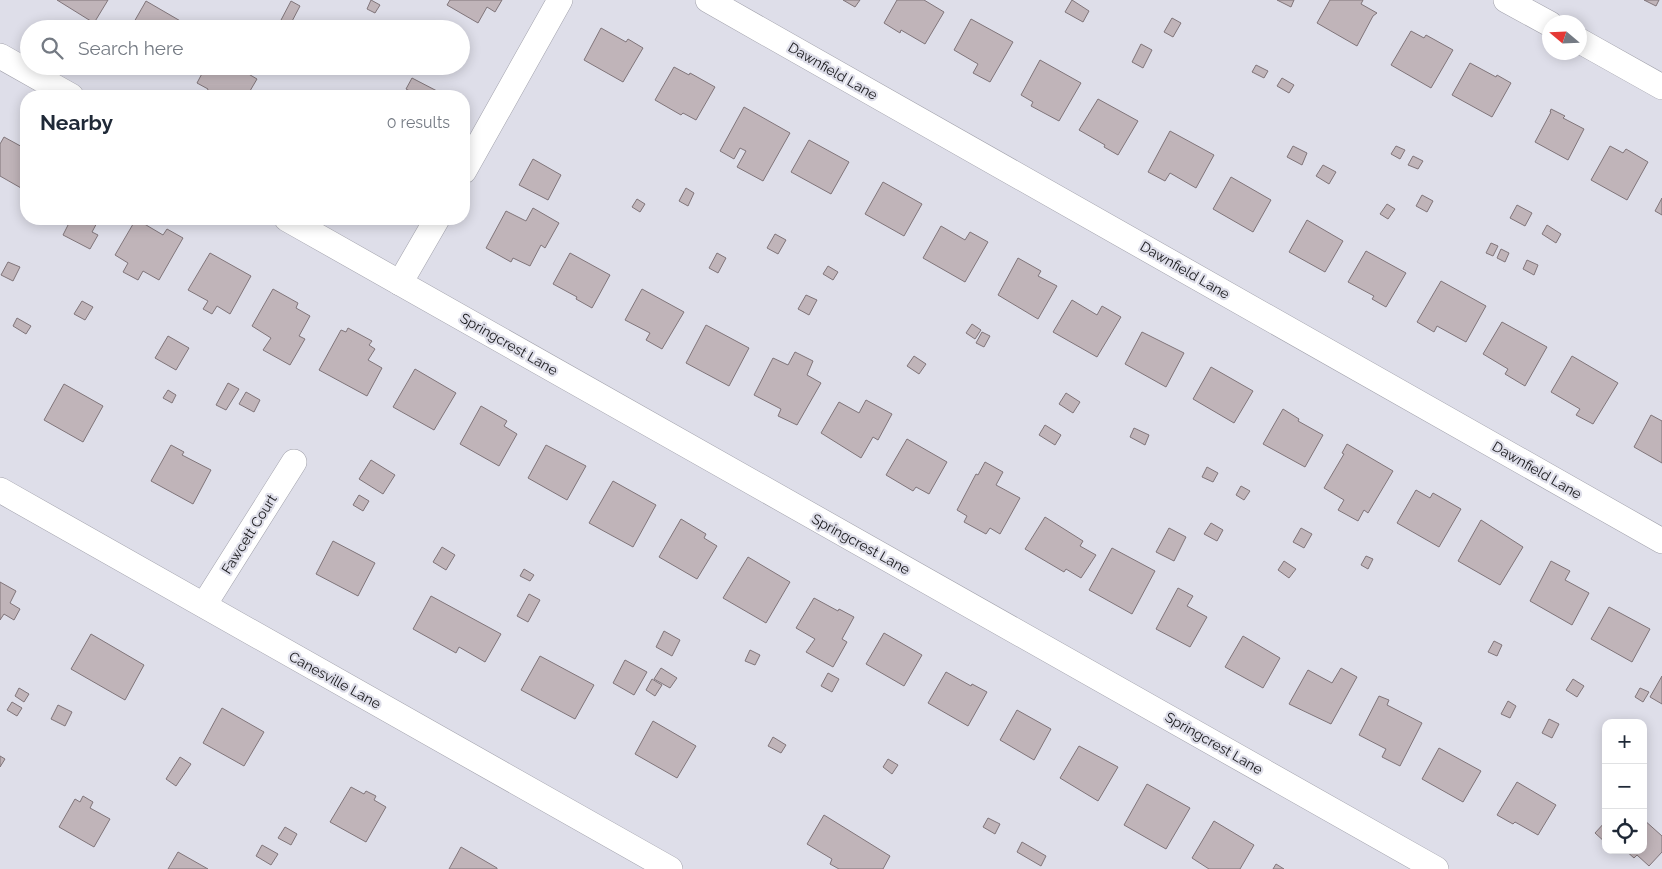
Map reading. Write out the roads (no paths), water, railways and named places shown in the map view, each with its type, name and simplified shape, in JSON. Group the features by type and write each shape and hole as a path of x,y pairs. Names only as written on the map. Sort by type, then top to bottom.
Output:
{"street":[{"path":"470,159 560,0"},
{"name":"Dawnfield Lane","path":"708,0 1662,541"},
{"path":"1506,0 1542,20"},
{"path":"1587,45 1662,87"},
{"path":"0,56 20,67"},
{"path":"34,75 60,90"},
{"name":"Springcrest Lane","path":"298,225 1436,869"},
{"path":"400,283 434,225"},
{"name":"Fawcett Court","path":"204,605 294,462"},
{"name":"Canesville Lane","path":"0,490 670,869"}]}
